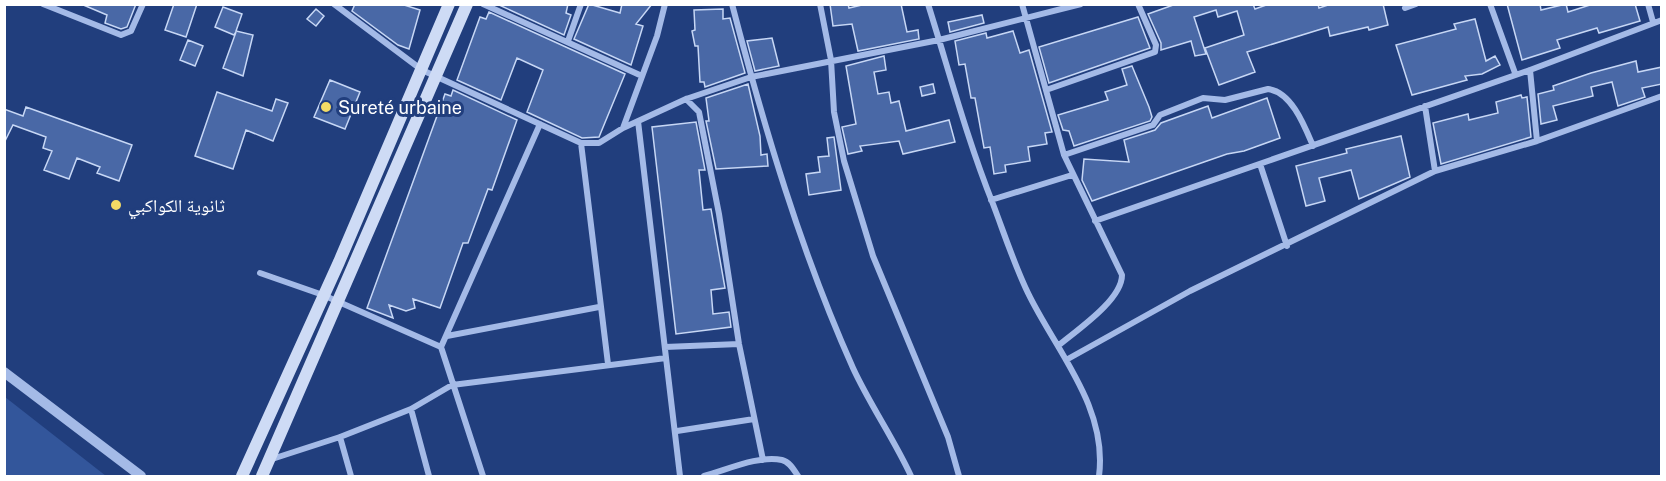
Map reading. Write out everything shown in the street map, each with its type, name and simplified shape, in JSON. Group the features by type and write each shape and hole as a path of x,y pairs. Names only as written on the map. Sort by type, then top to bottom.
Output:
{"main road":[{"path":"262,477 466,4"},
{"path":"242,477 422,70 444,6"}],"street":[{"path":"43,4 121,35 131,31 142,4"},
{"path":"334,4 422,70 581,143 599,143 623,128 686,99 751,77 939,40 1082,4"},
{"path":"483,4 642,76"},
{"path":"568,41 581,4"},
{"path":"623,128 657,36 665,4"},
{"path":"732,4 751,77 783,182 853,368 911,477"},
{"path":"820,4 831,60 834,112 844,161 873,256 948,437 959,477"},
{"path":"928,4 991,200 1028,293 1079,381 1095,427 1100,450 1099,477"},
{"path":"1022,4 1064,155 1122,275 1122,282 1114,297 1058,346"},
{"path":"1046,90 1155,52 1156,45 1138,4"},
{"path":"1405,8 1416,4"},
{"path":"1490,4 1515,74"},
{"path":"1648,4 1653,22"},
{"path":"1095,221 1530,70 1662,20"},
{"path":"1530,70 1537,141"},
{"path":"1064,155 1153,125 1167,111 1203,98 1225,100 1268,89 1275,90 1298,114 1313,146"},
{"path":"1066,360 1190,291 1287,246 1435,171 1537,141 1662,96"},
{"path":"686,99 699,112 763,460"},
{"path":"1425,106 1435,171"},
{"path":"638,121 666,358 677,431 680,477"},
{"path":"483,477 441,347 540,124"},
{"path":"581,143 599,307 608,364"},
{"path":"1260,164 1287,246"},
{"path":"991,200 1072,175"},
{"path":"260,273 323,295 441,347"},
{"path":"447,336 599,307"},
{"path":"665,347 740,344"},
{"path":"269,460 340,437 411,410 452,385 666,358"},
{"path":"4,372 141,477"},
{"path":"411,410 429,477"},
{"path":"677,431 754,419"},
{"path":"340,437 351,477"},
{"path":"704,477 763,460 783,460 793,467 798,477"}],"shaded area":[{"path":"5,397 106,476 5,476"}],"building":[{"path":"81,4 136,4 127,27 121,29 105,23 107,15"},
{"path":"174,4 197,4 186,37 165,30"},
{"path":"355,4 401,4 420,10 409,49 398,45 352,11"},
{"path":"497,4 568,4 566,13 571,15 564,35"},
{"path":"589,4 620,13 622,4 652,4 636,24 643,26 631,65 574,39"},
{"path":"830,4 848,4 849,8 866,4 901,4 907,32 918,30 919,39 858,51 852,24 833,26"},
{"path":"1176,4 1253,4 1255,9 1269,4 1318,4 1319,8 1331,4 1383,4 1388,25 1330,36 1328,27 1247,52 1255,72 1219,85 1205,48 1244,35 1237,11 1218,17 1216,10 1194,17 1206,54 1195,56 1191,41 1161,50 1161,43 1148,14"},
{"path":"1507,4 1540,4 1541,10 1566,4 1568,12 1593,4 1635,4 1640,21 1599,33 1597,28 1557,40 1560,48 1522,60"},
{"path":"223,7 242,14 236,31 253,35 243,76 223,68 236,32 234,35 215,27"},
{"path":"316,9 324,16 316,26 307,19"},
{"path":"723,9 723,19 730,18 745,73 705,87 704,82 700,82 698,46 695,46 692,31 695,30 694,10"},
{"path":"489,12 625,74 599,137 582,138 527,112 543,70 517,58 501,100 457,80 480,17 486,19"},
{"path":"982,15 984,23 950,32 948,22"},
{"path":"1138,17 1150,48 1049,83 1039,47"},
{"path":"1475,19 1486,61 1495,56 1500,65 1482,74 1465,76 1467,80 1412,95 1396,45 1456,29 1454,24"},
{"path":"1013,31 1020,53 1029,50 1052,132 1045,133 1047,144 1028,147 1030,161 1005,165 1006,172 994,174 990,147 984,148 975,98 971,98 965,64 959,65 955,41 986,33 987,38"},
{"path":"772,38 779,66 755,71 747,41"},
{"path":"188,40 203,46 195,66 180,60"},
{"path":"884,56 886,70 874,72 878,94 889,92 891,103 899,101 906,131 949,120 955,142 903,154 899,141 860,146 862,151 848,154 842,127 856,124 846,66"},
{"path":"1636,61 1638,72 1662,67 1662,84 1642,88 1645,97 1618,106 1612,82 1591,87 1593,96 1553,106 1557,120 1541,124 1538,94 1554,90 1553,86 1591,73"},
{"path":"1132,66 1149,107 1152,117 1150,121 1074,146 1069,131 1063,130 1058,115 1108,100 1105,92 1127,85 1122,69"},
{"path":"330,80 360,92 345,129 314,117"},
{"path":"748,84 760,136 761,155 767,154 768,166 716,169 706,121 709,121 706,98"},
{"path":"933,84 935,93 922,96 920,87"},
{"path":"453,90 517,120 492,190 488,189 468,243 463,243 440,308 413,299 415,308 406,311 389,305 393,318 367,308 445,94 451,96"},
{"path":"217,92 272,111 276,99 288,103 273,141 246,130 233,169 195,156"},
{"path":"1521,95 1522,98 1527,97 1531,137 1441,164 1433,123 1468,114 1469,120 1498,113 1496,102"},
{"path":"1267,98 1280,138 1092,201 1082,180 1084,159 1129,162 1124,140 1155,130 1161,123 1208,106 1212,118"},
{"path":"26,107 132,145 119,181 97,173 100,167 77,158 69,179 44,170 52,151 43,148 46,137 13,125 4,143 4,109 23,116"},
{"path":"696,122 705,170 699,170 703,210 711,209 725,288 711,290 713,314 729,312 731,327 676,334 652,127"},
{"path":"1401,136 1410,177 1359,199 1351,170 1319,178 1325,201 1306,206 1296,166 1347,153 1346,149"},
{"path":"834,137 841,190 809,195 806,174 820,172 818,157 829,156 827,138"}],"place":[{"name":"Sureté urbaine","path":"326,107"},
{"name":"ثانوية الكواكبي","path":"116,205"}]}
